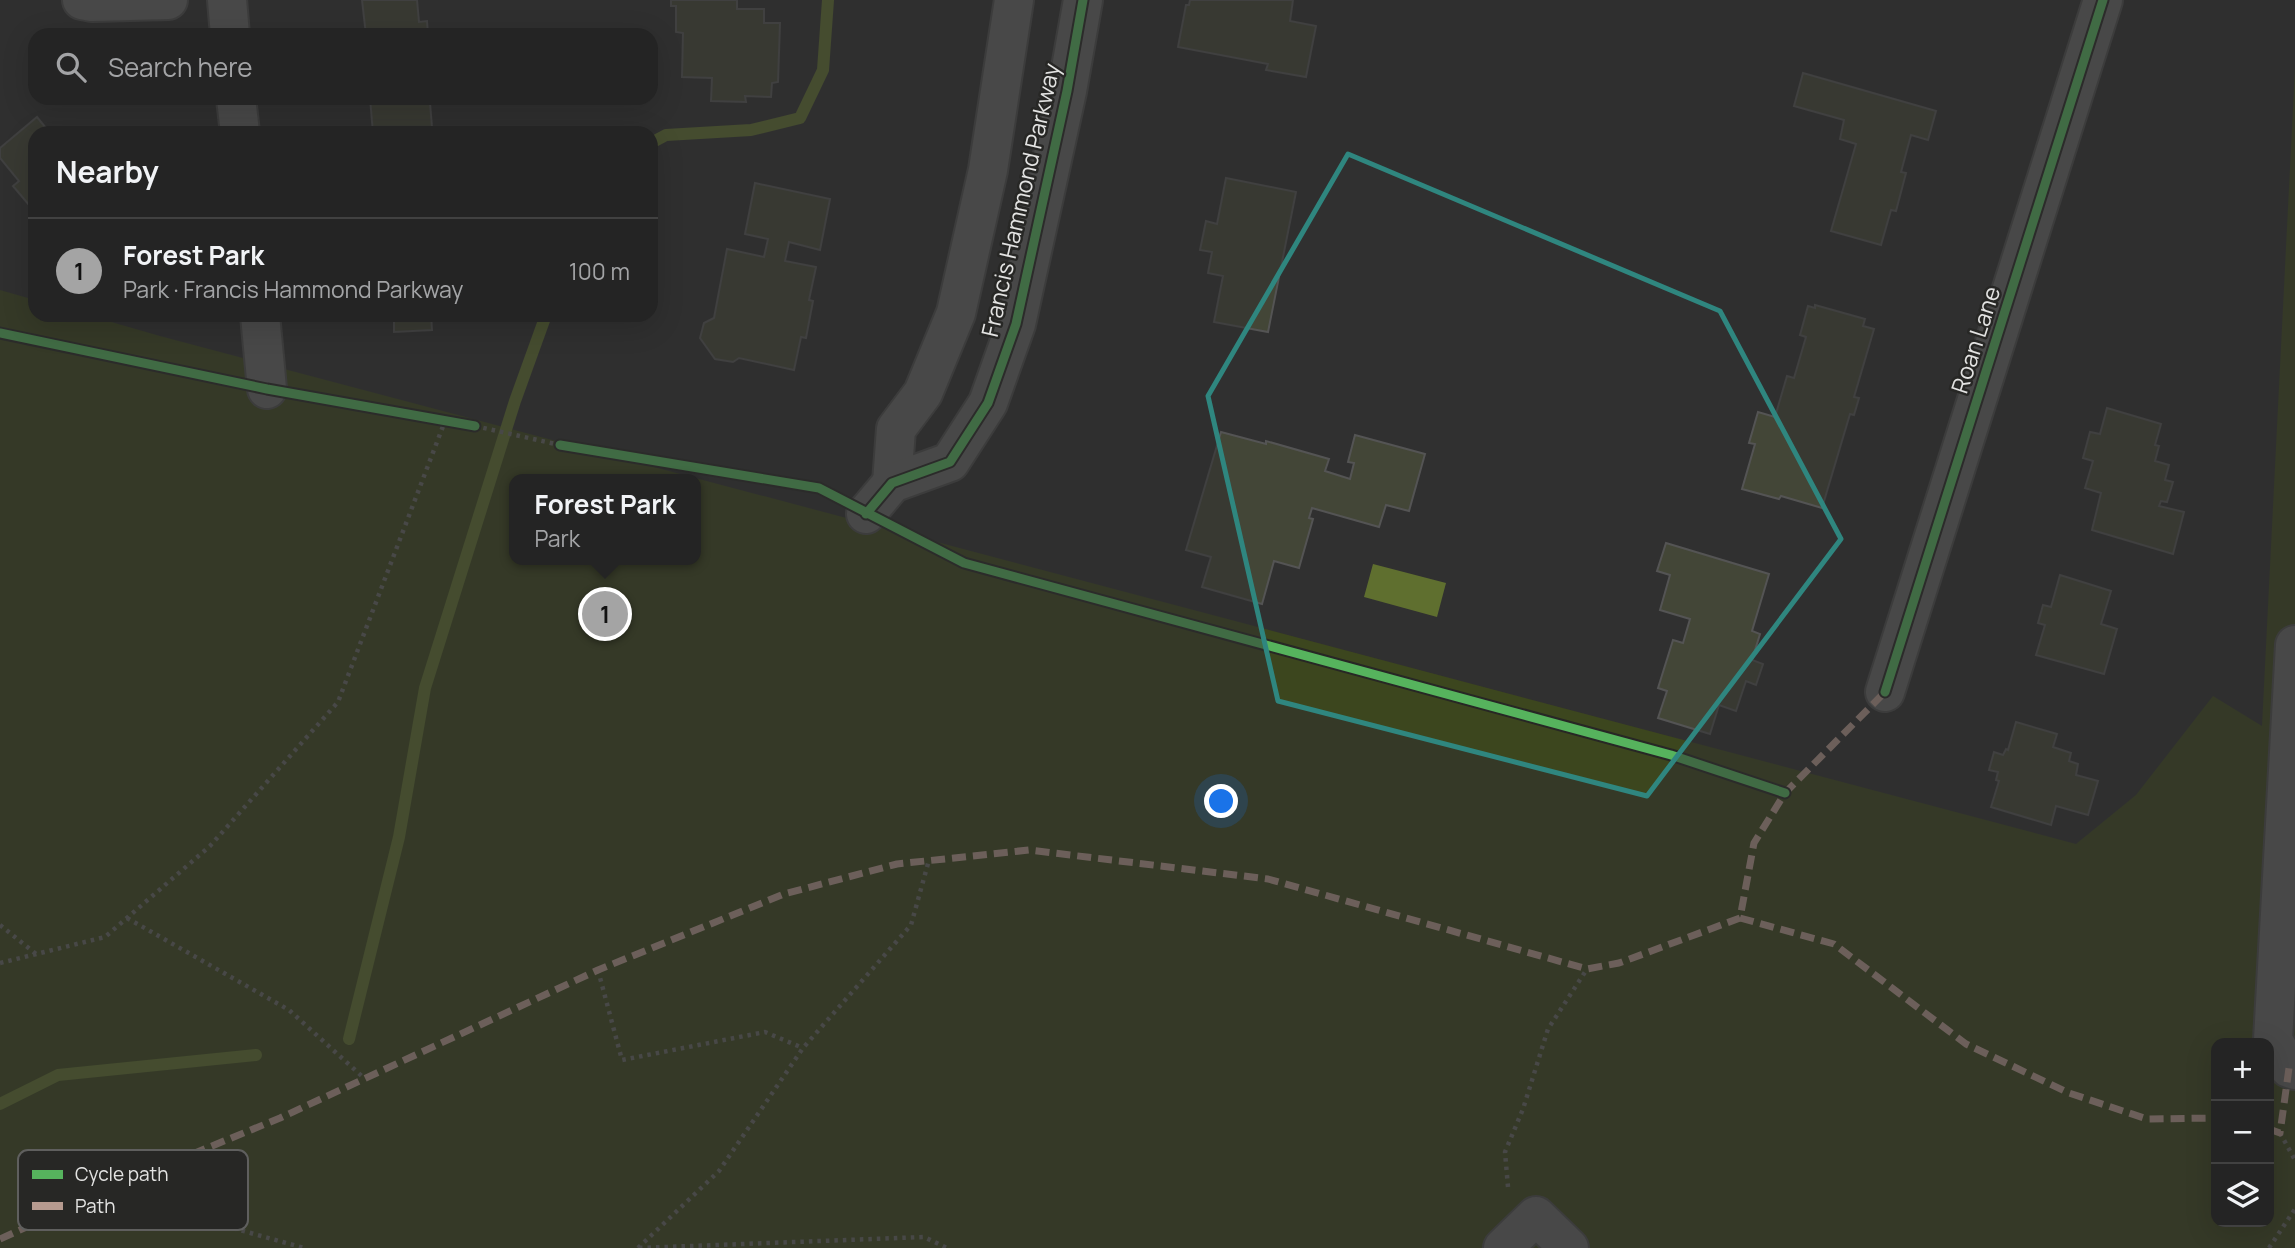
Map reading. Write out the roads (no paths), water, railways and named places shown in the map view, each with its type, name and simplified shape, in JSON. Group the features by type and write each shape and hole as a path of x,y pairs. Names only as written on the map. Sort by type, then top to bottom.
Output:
{"street":[{"path":"82,0 168,0"},
{"path":"227,0 229,28"},
{"name":"Francis Hammond Parkway","path":"1014,0 988,170 956,313 923,393 896,429 892,483 950,462 988,403 1016,324 1067,91 1083,0"},
{"name":"Roan Lane","path":"1885,692 2103,0"},
{"path":"237,105 239,126"},
{"path":"261,322 267,389"},
{"path":"866,514 892,483"},
{"path":"2295,645 2273,1040 2290,1068 2295,1070"},
{"path":"1517,1234 1569,1248"}],"waterway":[{"path":"658,139 666,135 751,130 800,118 823,70 828,0"},
{"path":"349,1039 399,837 425,688 515,401 543,322"},
{"path":"0,1104 58,1075 256,1055"}],"place":[{"name":"Forest Park","path":"605,614"}]}
